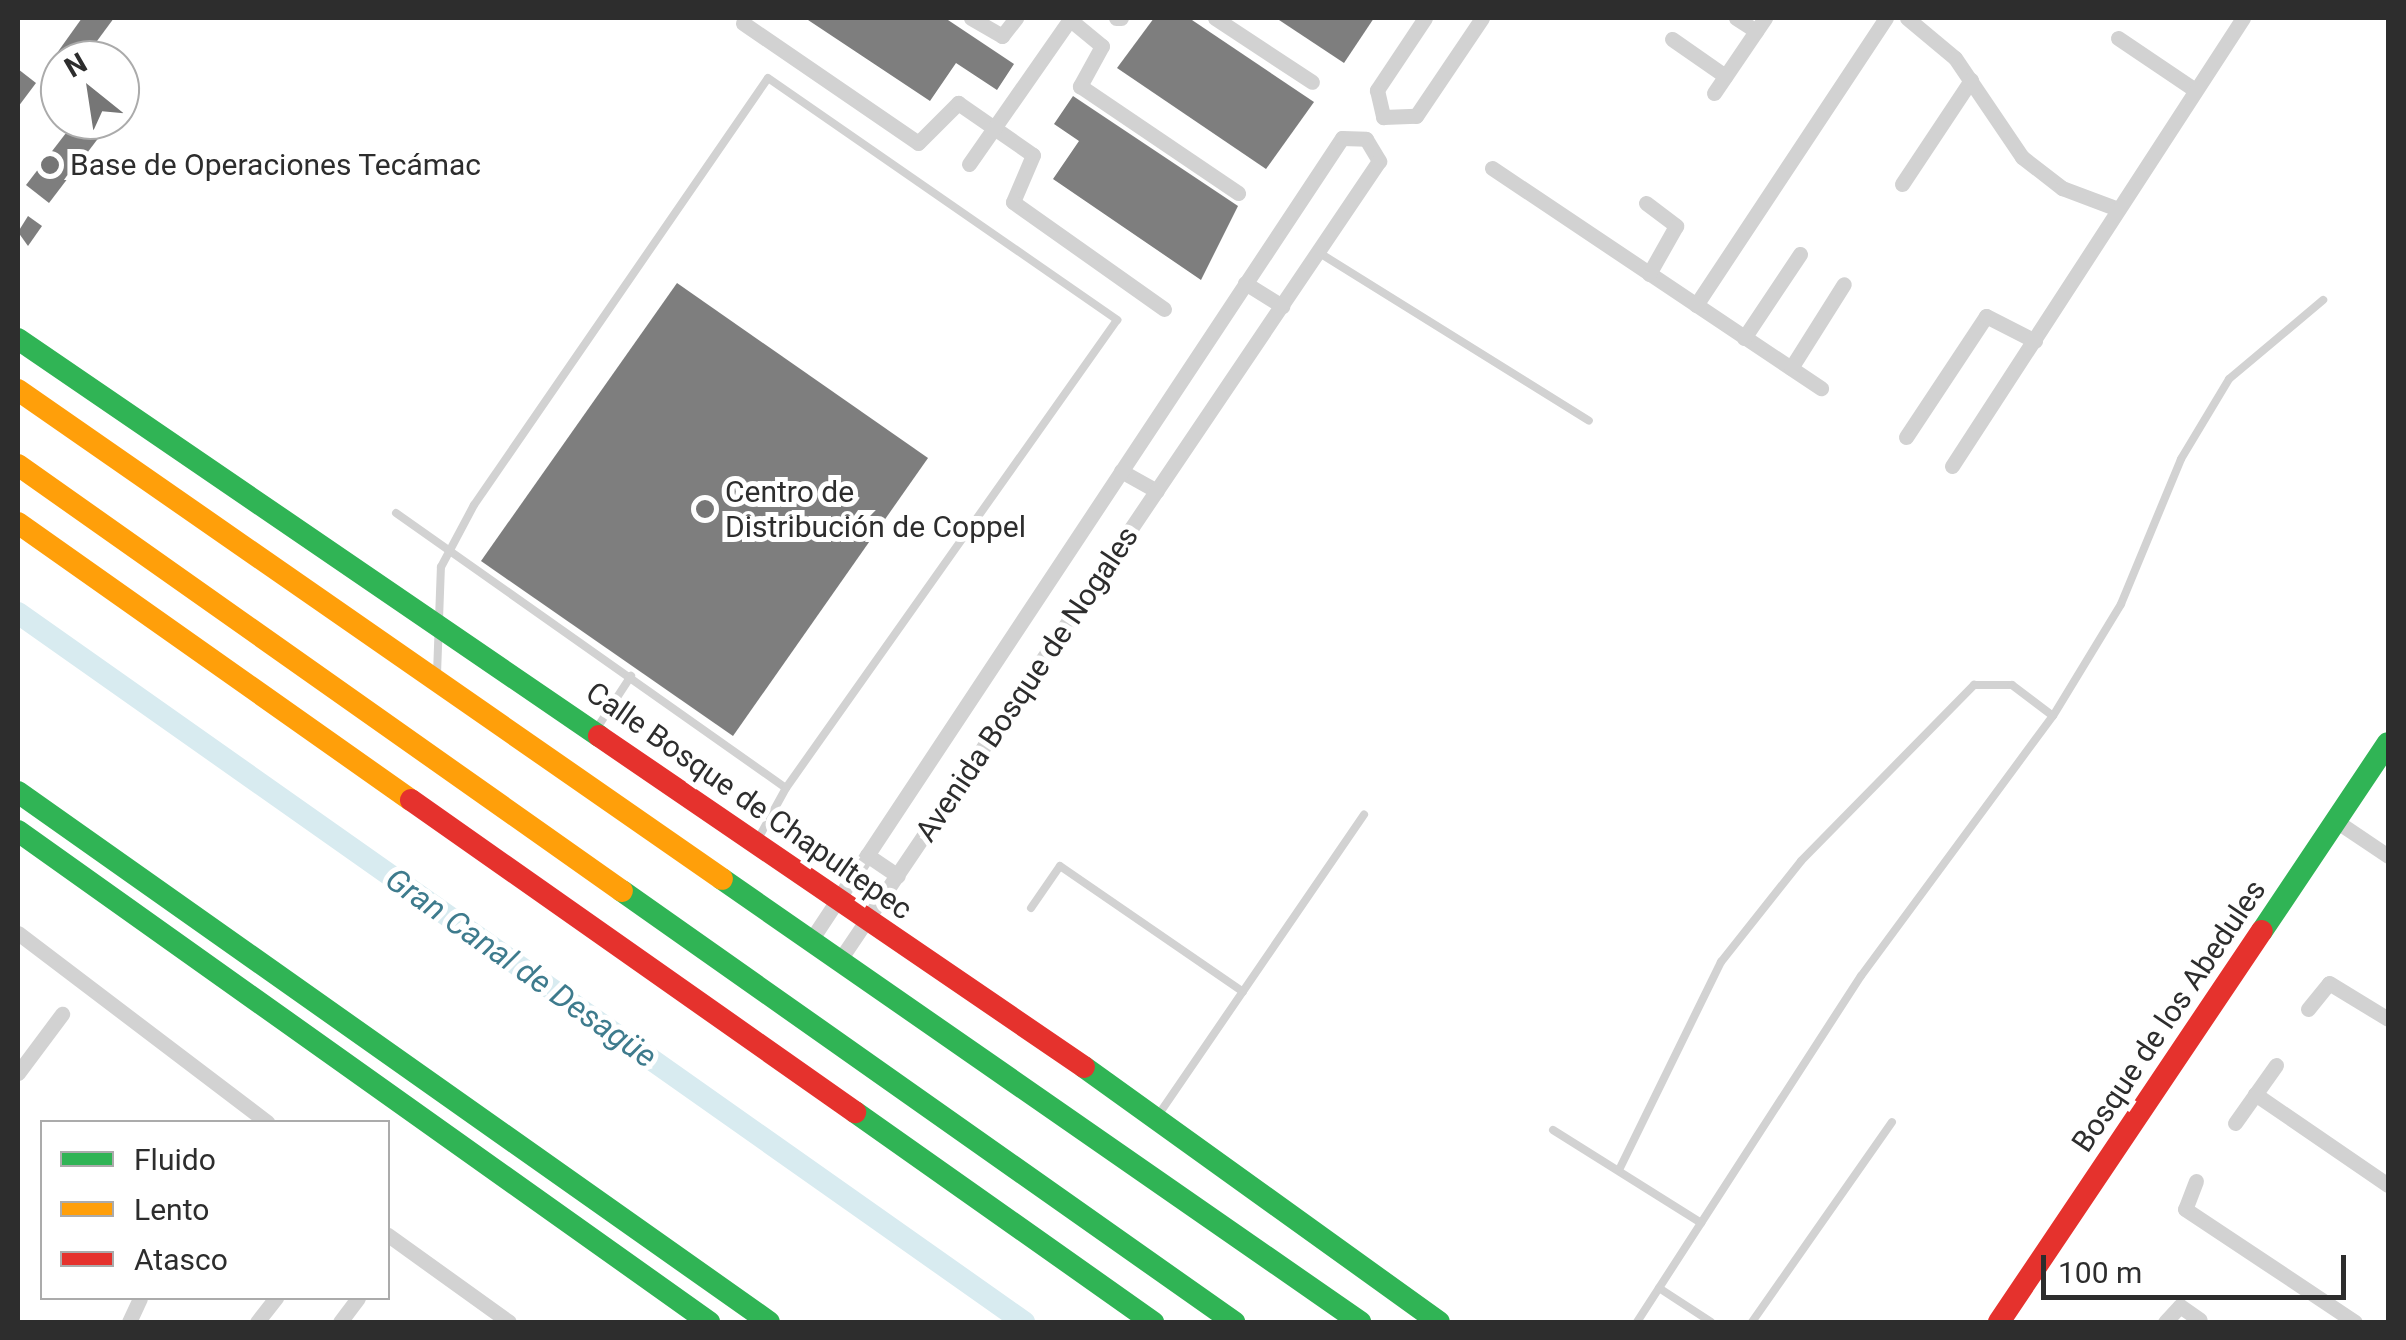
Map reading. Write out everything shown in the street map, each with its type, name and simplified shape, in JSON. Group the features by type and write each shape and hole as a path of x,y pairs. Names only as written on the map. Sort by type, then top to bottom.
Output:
{"main road":[{"name":"Calle Bosque de Chapultepec","path":"18,339 434,619 1156,1118 1439,1322"},
{"path":"18,390 438,674 839,961 1360,1322"},
{"path":"18,465 1234,1322"},
{"path":"18,524 1153,1322"},
{"name":"Bosque de los Abedules","path":"1999,1322 2388,742"},
{"path":"18,792 769,1322"},
{"path":"18,831 709,1322"}],"street":[{"path":"971,18 1002,36 1016,18"},
{"path":"969,164 1070,18 1102,46 1080,86 1238,193"},
{"path":"1216,18 1312,82"},
{"path":"1425,18 1376,90 1383,117 1416,116 1482,18"},
{"path":"1714,93 1760,24 1736,18"},
{"path":"1696,305 1886,18"},
{"path":"1952,466 2243,18"},
{"path":"1912,19 1972,80 2022,158 2062,188 2118,209"},
{"path":"743,23 918,143 954,104 994,128 1035,160 1013,202 1164,309"},
{"path":"2118,38 2195,90"},
{"path":"1672,39 1725,76"},
{"path":"1902,184 1972,80"},
{"name":"Avenida Bosque de Nogales","path":"810,940 1342,138 1355,135 1379,162 839,961"},
{"path":"1492,168 1821,388"},
{"path":"1646,204 1676,226 1649,274"},
{"path":"1744,338 1800,254"},
{"path":"1246,284 1282,306"},
{"path":"1791,368 1844,284"},
{"path":"1906,437 1986,316 2035,340"},
{"name":"Avenida Bosque de Nogales","path":"1122,470 1157,492"},
{"path":"2336,822 2388,856"},
{"path":"867,855 898,876"},
{"path":"18,933 264,1120"},
{"path":"2308,1009 2329,983 2388,1019"},
{"path":"18,1073 62,1014"},
{"path":"2235,1122 2276,1064"},
{"path":"2255,1094 2388,1185"},
{"path":"2196,1181 2185,1208 2355,1322"},
{"path":"390,1236 509,1322"},
{"path":"257,1322 274,1300"},
{"path":"340,1322 356,1300"},
{"path":"2165,1322 2180,1306 2200,1320"}],"lane":[{"path":"438,674 434,619 449,553 768,78 1116,320 786,788 756,843"},
{"path":"1318,252 1589,421"},
{"path":"1637,1322 1860,976 2053,716 2121,604 2182,459 2230,379 2323,300"},
{"path":"396,513 786,788"},
{"path":"595,731 632,676"},
{"path":"1619,1170 1722,962 1801,861 1974,685 2012,685 2053,716"},
{"path":"1156,1118 1364,815"},
{"path":"1031,908 1060,866 1243,992"},
{"path":"1752,1322 1892,1122"},
{"path":"1553,1130 1701,1223"},
{"path":"1659,1288 1710,1322"}],"building":[{"path":"82,18 114,18 98,40 66,40"},
{"path":"805,18 945,18 1014,64 997,90 956,63 930,101"},
{"path":"1154,18 1189,18 1314,102 1266,169 1117,68"},
{"path":"1276,18 1374,18 1344,63"},
{"path":"18,69 36,83 18,107"},
{"path":"1073,96 1238,206 1201,280 1053,179 1079,141 1054,124"},
{"path":"61,140 97,140 49,203 26,185"},
{"path":"28,216 42,226 28,246 18,232"},
{"name":"Centro de Distribución de Coppel","path":"677,283 928,458 733,736 481,561"}],"waterway":[{"name":"Gran Canal de Desagüe","path":"18,613 1024,1322"}],"traffic: fast":[{"path":"18,339 599,736"},
{"path":"2262,931 2388,743"},
{"path":"18,792 769,1322"},
{"path":"18,831 709,1322"},
{"path":"722,879 1360,1322"},
{"path":"622,891 1234,1322"},
{"path":"1084,1067 1439,1322"},
{"path":"855,1112 1153,1322"}],"traffic: slow":[{"path":"18,390 722,879"},
{"path":"18,465 622,891"},
{"path":"18,523 411,800"}],"traffic: jam":[{"path":"599,736 1084,1067"},
{"path":"411,800 855,1112"},
{"path":"1999,1322 2262,931"}],"place":[{"name":"Base de Operaciones Tecámac","path":"50,165"},
{"name":"Centro de Distribución de Coppel","path":"705,509"}]}
